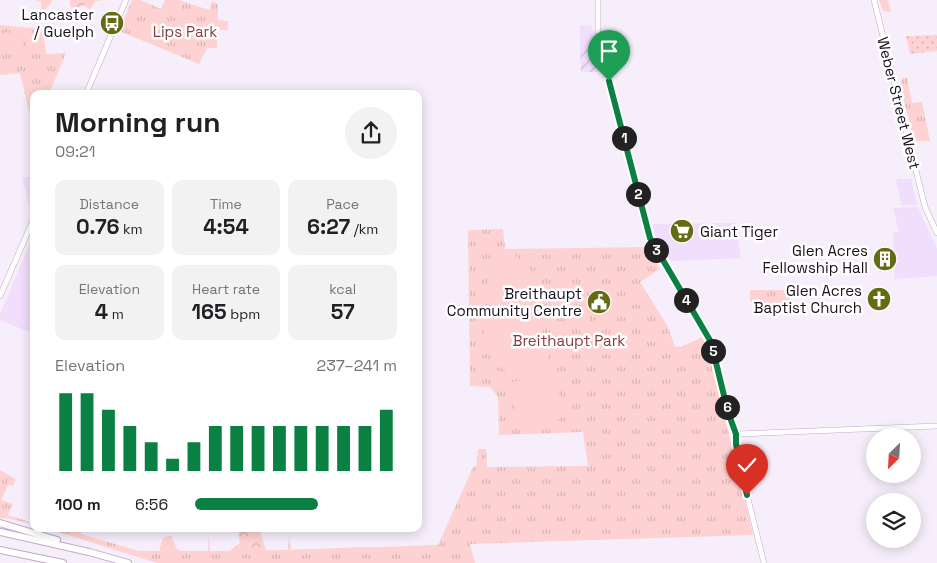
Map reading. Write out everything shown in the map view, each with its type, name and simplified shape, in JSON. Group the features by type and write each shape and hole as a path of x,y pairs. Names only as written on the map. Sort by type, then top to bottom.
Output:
{"highway":[{"path":"0,523 128,563"},
{"path":"0,532 89,552"},
{"path":"0,550 63,563"}],"street":[{"path":"88,90 126,0"},
{"path":"598,0 598,40 650,238 711,342 728,412 736,434 736,444 746,492 764,563"},
{"name":"Weber Street West","path":"874,0 925,206 937,233"},
{"path":"0,296 30,227"},
{"path":"736,434 937,426"}],"shaded area":[{"path":"580,25 592,26 595,48 580,48"},
{"path":"580,48 595,48 600,72 581,72"},
{"path":"22,177 30,177 30,209"},
{"path":"896,179 911,179 917,205 901,205"},
{"path":"918,207 937,249 937,276 895,279 893,232 899,232 893,208"},
{"path":"736,223 741,258 671,261 656,237 652,224"},
{"path":"30,243 29,332 0,320 0,314"}],"green space":[{"path":"35,0 53,0 44,12 41,12 41,2"},
{"path":"70,0 105,0 95,1 90,10 84,5 77,8 70,7"},
{"name":"Lips Park","path":"132,0 140,0 161,9 165,0 179,0 209,10 212,1 218,4 218,20 228,21 228,30 217,30 217,48 207,48 199,64 119,31"},
{"path":"879,0 888,0 891,12 883,11"},
{"path":"0,25 43,29 46,54 66,53 51,90 30,90 30,115 20,73 0,75"},
{"path":"5,32 24,35 21,56 2,54"},
{"path":"937,35 937,51 910,54 906,36"},
{"path":"902,78 907,78 912,103 922,102 930,141 914,141 900,85"},
{"name":"Breithaupt Park","path":"503,229 505,249 648,247 660,269 640,282 668,327 675,347 681,347 702,337 710,354 753,535 470,544 475,563 157,563 59,532 82,532 81,534 139,551 208,551 209,532 210,551 288,550 289,535 291,550 438,545 473,467 476,467 478,449 486,449 487,467 588,466 583,432 499,435 498,397 490,387 470,386 468,230"},
{"path":"501,250 516,256 527,266 532,278 531,295 489,298 488,276 491,251"},
{"path":"750,290 792,290 786,307 776,311 758,311 750,300"},
{"path":"535,310 539,313 549,361 538,371 527,375 515,374 504,370 494,361 488,350 484,336 485,321"},
{"path":"612,315 615,323 595,329 593,321"},
{"path":"588,316 593,332 581,335 576,319"},
{"path":"551,376 555,380 563,416 542,425 524,420 513,404 511,394 512,382"},
{"path":"0,470 16,479 13,486 8,485 1,500 13,504 6,519 0,518"},
{"path":"0,472 11,476 0,499"},
{"path":"0,499 11,504 7,515 30,522 30,524 0,516"},
{"path":"238,532 260,532 268,551 364,547 423,549 156,562 163,538 171,535 177,549 184,553 227,553 240,543"}],"place":[{"name":"Lancaster / Guelph","path":"112,23"},
{"name":"Giant Tiger","path":"682,231"},
{"name":"Glen Acres Fellowship Hall","path":"885,259"},
{"name":"Glen Acres Baptist Church","path":"879,299"},
{"name":"Breithaupt Community Centre","path":"599,302"}],"route":[{"path":"609,81 650,238 711,342 728,412 736,434 736,444 747,495"}]}
